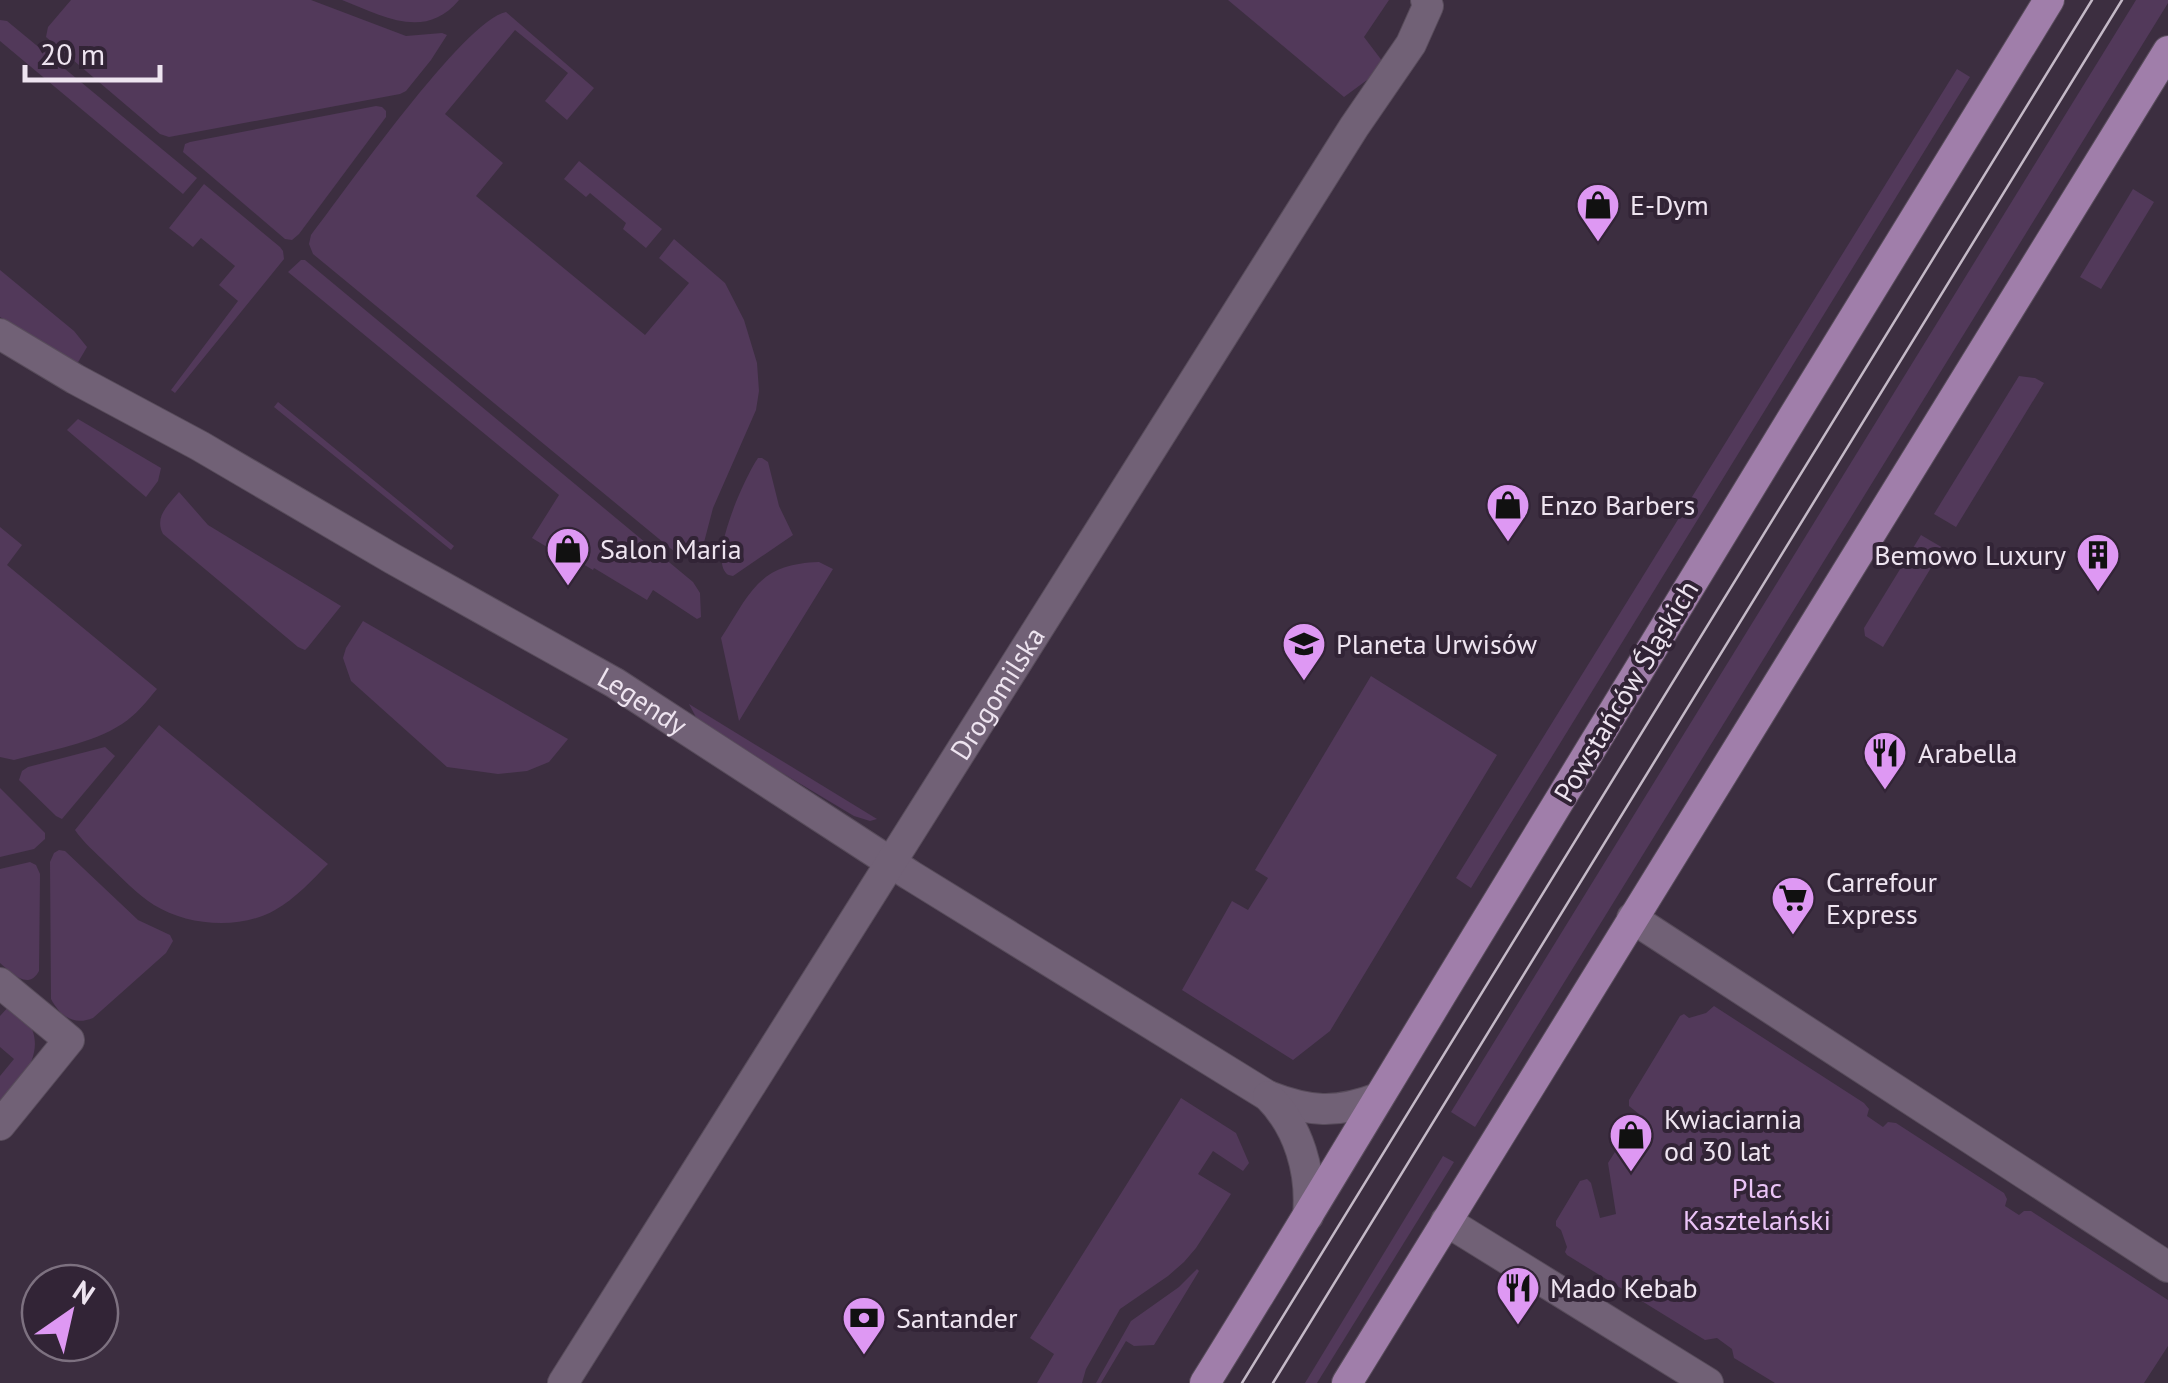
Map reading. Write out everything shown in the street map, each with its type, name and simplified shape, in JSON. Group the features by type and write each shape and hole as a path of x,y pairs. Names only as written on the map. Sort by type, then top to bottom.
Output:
{"main road":[{"name":"Powstańców Śląskich","path":"1205,1383 2049,0"},
{"path":"1346,1383 2168,51"}],"street":[{"name":"Drogomilska","path":"562,1383 1410,44 1428,6 1426,0"},
{"name":"Legendy","path":"0,334 615,683 890,862 1268,1096 1306,1109 1325,1110 1378,1098"},
{"path":"1632,918 2168,1267"},
{"path":"0,982 69,1040 0,1125"},
{"name":"Legendy","path":"1268,1096 1290,1124 1307,1168 1308,1216"},
{"path":"1446,1221 1708,1383"}],"green space":[{"path":"71,0 311,0 406,36 447,35 431,60 400,94 169,137 160,134 46,37 48,27"},
{"path":"342,0 459,0 432,20 418,22 388,18"},
{"path":"1228,0 1389,0 1364,37 1386,66 1344,97"},
{"path":"2136,0 2168,3 1475,1127 1451,1112"},
{"path":"506,12 594,88 567,120 545,101 568,73 515,30 445,114 503,163 476,196 645,335 689,283 659,258 674,239 725,283 744,320 757,363 756,410 713,508 702,550 691,558 681,557 313,254 309,244 311,235 435,75 487,22"},
{"path":"0,20 7,21 197,178 183,194 0,41"},
{"path":"1957,69 1970,77 1471,888 1456,878"},
{"path":"376,106 386,111 386,117 292,240 285,239 183,152 190,142"},
{"path":"579,161 662,229 646,248 623,229 626,223 590,193 586,197 564,179"},
{"path":"204,184 280,247 284,259 175,393 171,390 238,301 219,285 235,266 201,238 193,247 169,228"},
{"path":"2133,189 2154,202 2101,289 2080,277"},
{"path":"301,260 693,582 700,593 701,617 697,619 653,590 647,600 594,568 564,553 562,556 532,538 559,495 288,272"},
{"path":"0,270 74,331 87,347 77,364 0,317"},
{"path":"2019,376 2044,383 1956,527 1934,514"},
{"path":"278,402 454,546 451,550 274,407"},
{"path":"78,419 161,468 158,481 146,497 67,430"},
{"path":"758,458 768,462 779,506 793,535 733,576 726,574 722,564 725,533"},
{"path":"179,492 208,525 341,606 305,650 163,534 161,517"},
{"path":"0,527 22,545 7,565 157,689 132,717 110,731 14,760 0,757"},
{"path":"1921,535 1943,548 1883,647 1865,636 1864,628"},
{"path":"819,562 833,569 739,721 721,638 749,594 769,575 782,568"},
{"path":"363,621 568,739 549,762 527,771 498,774 447,767 351,681 343,658"},
{"path":"1371,676 1497,755 1330,1031 1293,1060 1182,990 1232,901 1248,910 1268,878 1255,870"},
{"path":"689,704 877,819 854,816 704,726"},
{"path":"159,725 328,864 282,906 246,921 230,923 198,921 168,912 142,896 75,830"},
{"path":"105,747 115,756 62,819 19,780 28,767"},
{"path":"0,788 45,833 45,839 34,849 0,857"},
{"path":"59,850 65,851 138,920 170,935 173,941 166,953 93,1018 80,1021 68,1018 51,999 50,862"},
{"path":"30,862 40,874 39,971 25,980 0,963 0,869"},
{"path":"10,1005 28,1022 35,1045 22,1079 0,1109 0,1076 14,1059 0,1047 0,1016"},
{"name":"Plac Kasztelański","path":"1714,1006 1864,1103 1869,1109 1867,1116 1883,1127 1888,1122 1896,1123 2004,1193 2005,1206 2019,1215 2031,1211 2168,1300 2168,1346 2144,1383 1775,1383 1734,1358 1732,1349 1717,1338 1705,1340 1567,1255 1556,1221 1580,1181 1587,1179 1600,1218 1616,1214 1608,1163 1639,1114 1629,1106 1629,1100 1680,1016 1689,1018 1706,1013"},
{"path":"1181,1098 1236,1133 1249,1163 1243,1171 1213,1151 1198,1174 1231,1194 1196,1248 1168,1276 1120,1309 1082,1383 1037,1383 1054,1354 1030,1338"},
{"path":"1443,1156 1454,1162 1317,1383 1305,1383"},
{"path":"1197,1269 1154,1345 1134,1346 1126,1341 1101,1383 1096,1383 1131,1321"}],"tram line":[{"path":"1242,1383 2092,0"},
{"path":"1273,1383 2122,0"}],"place":[{"name":"E-Dym","path":"1598,243"},
{"name":"Enzo Barbers","path":"1508,543"},
{"name":"Salon Maria","path":"568,587"},
{"name":"Bemowo Luxury","path":"2098,593"},
{"name":"Planeta Urwisów","path":"1304,682"},
{"name":"Arabella","path":"1885,791"},
{"name":"Carrefour Express","path":"1793,936"},
{"name":"Kwiaciarnia od 30 lat","path":"1631,1173"},
{"name":"Mado Kebab","path":"1518,1326"},
{"name":"Santander","path":"864,1356"}]}
